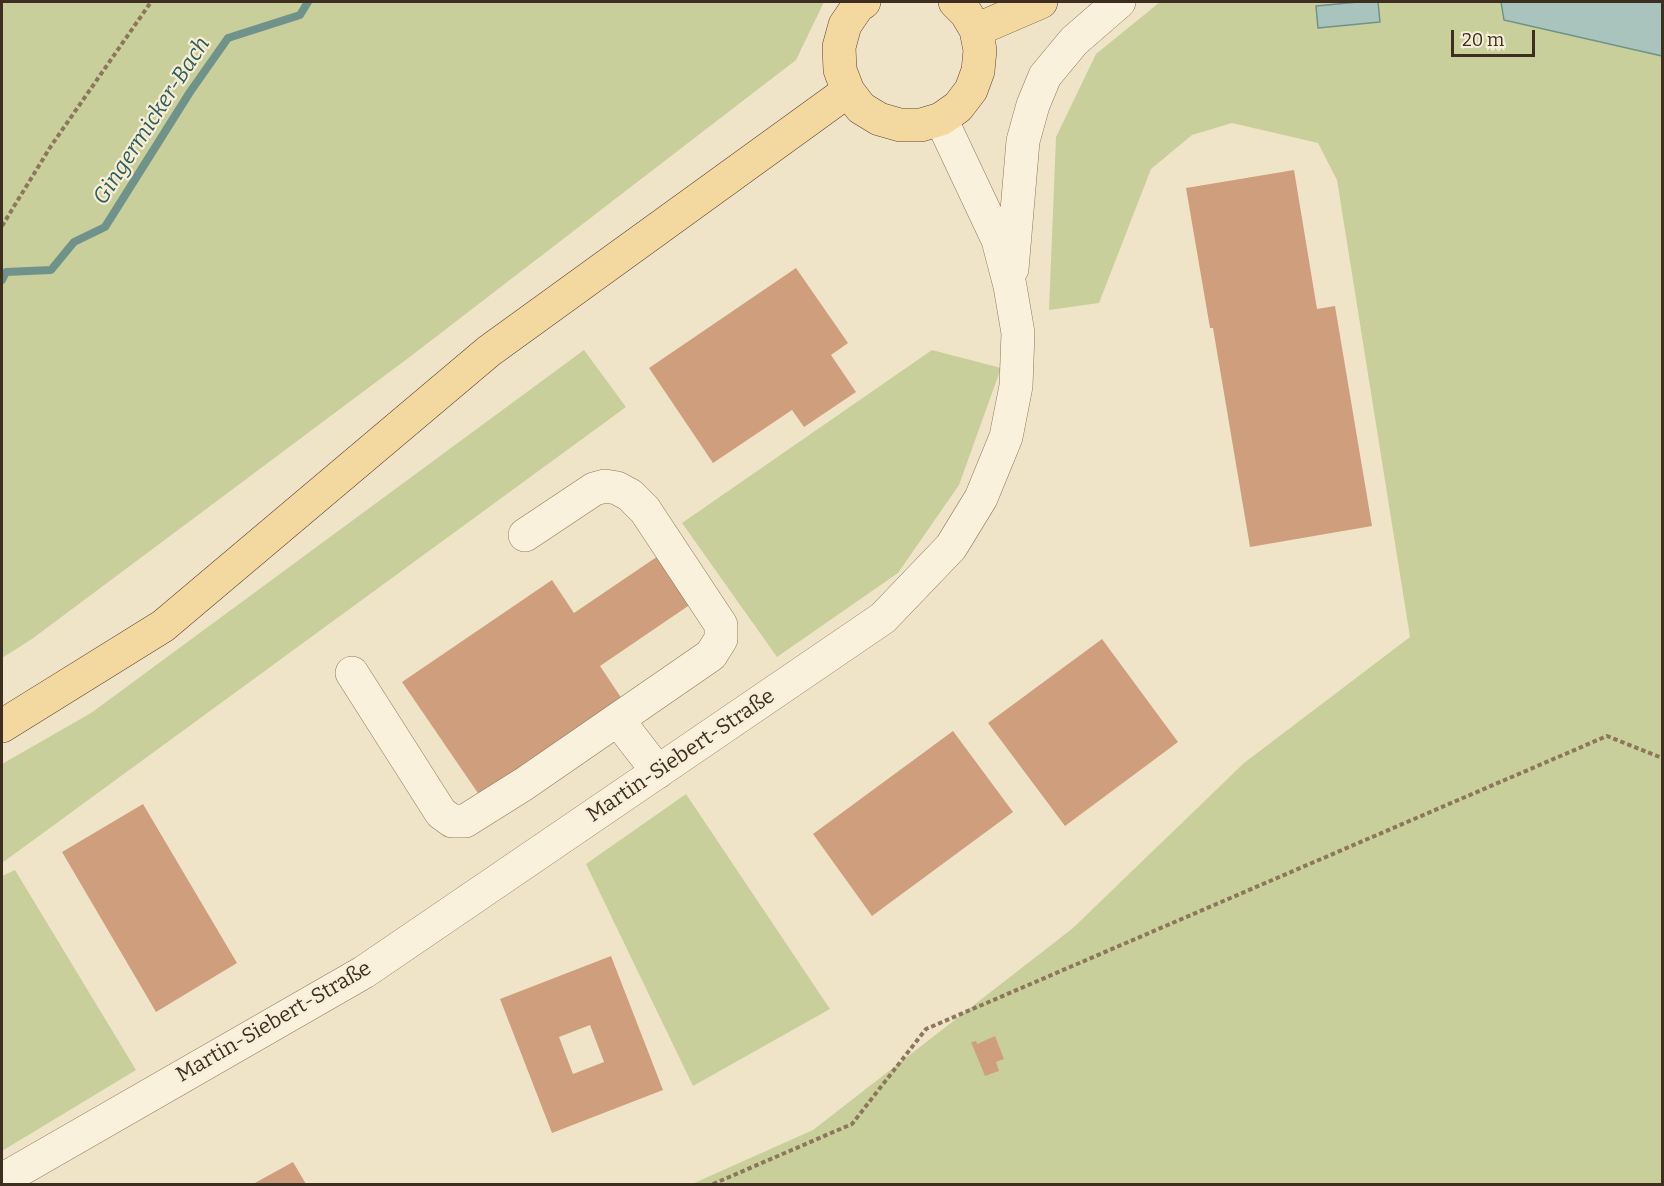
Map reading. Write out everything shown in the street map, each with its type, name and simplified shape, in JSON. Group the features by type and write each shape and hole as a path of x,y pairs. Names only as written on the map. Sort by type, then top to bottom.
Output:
{"main road":[{"path":"864,2 858,6 845,25 839,47 840,70 848,91 861,108 879,119 900,125 921,125 941,119 958,107 971,90 978,71 980,50 976,30 966,13 955,2"},
{"path":"976,30 1041,2"},
{"path":"2,726 163,626 489,351 848,91"}],"street":[{"path":"1010,286 1023,141 1033,105 1046,76 1074,41 1119,2"},
{"name":"Martin-Siebert-Straße","path":"2,1180 364,972 883,618 951,547 981,498 1006,437 1016,386 1018,333 1010,286 998,240 941,119"},
{"path":"352,673 441,813 452,821 465,821 524,784 711,655 722,639 721,626 645,510 630,495 617,488 605,486 594,489 525,535"},
{"path":"618,720 658,772"}],"path":[{"path":"2,226 51,146 151,2"},
{"path":"713,1185 852,1124 926,1029 1607,736 1662,758"}],"green space":[{"path":"2,2 824,2 796,60 411,356 32,639 2,658"},
{"path":"1160,2 1662,2 1662,1184 692,1184 813,1130 1073,928 1244,763 1410,637 1337,180 1318,143 1232,123 1192,135 1151,169 1099,303 1049,310 1056,137 1096,54"},
{"path":"584,350 626,407 2,863 2,764 91,713"},
{"path":"932,350 1001,368 959,485 898,573 777,657 682,523"},
{"path":"686,794 830,1009 693,1086 586,864"},
{"path":"15,870 136,1070 2,1151 2,876"}],"water":[{"path":"1378,2 1380,22 1318,28 1316,6"},
{"path":"1501,2 1662,2 1662,56 1504,20"}],"building":[{"path":"1294,170 1317,309 1335,306 1372,526 1250,547 1213,328 1210,328 1186,188"},
{"path":"796,268 848,343 831,355 856,392 804,427 792,410 713,463 649,368"},
{"path":"661,554 694,602 600,666 624,702 482,799 402,682 552,580 574,613"},
{"path":"1102,639 1178,742 1065,826 988,723"},
{"path":"953,731 1013,812 872,916 813,834"},
{"path":"143,804 237,963 156,1012 62,852"},
{"path":"611,956 663,1090 552,1133 500,999","holes":["590,1025 604,1062 573,1074 559,1037"]},
{"path":"995,1036 1004,1059 996,1062 999,1071 985,1076 971,1042 976,1041 977,1044"},
{"path":"293,1162 306,1184 253,1184"}],"waterway":[{"name":"Gingermicker-Bach","path":"2,280 6,272 51,270 74,242 105,227 190,92 228,38 300,15 308,2"}]}
